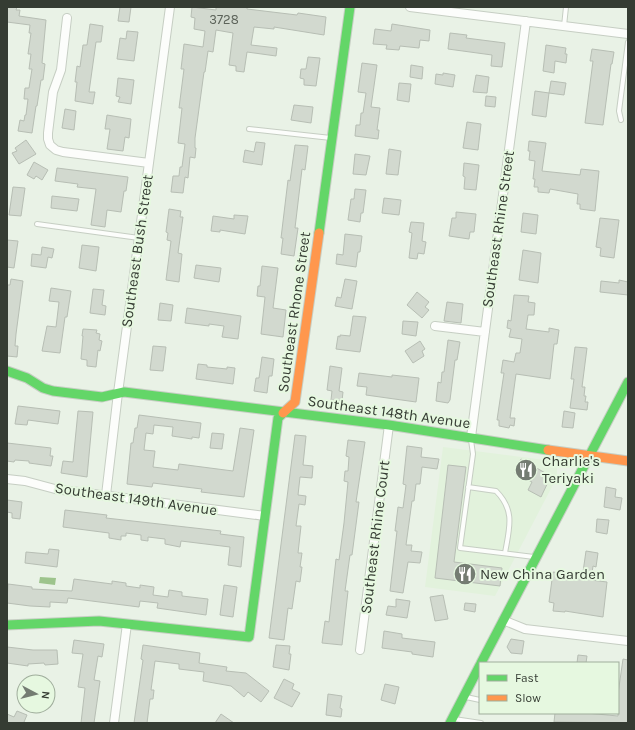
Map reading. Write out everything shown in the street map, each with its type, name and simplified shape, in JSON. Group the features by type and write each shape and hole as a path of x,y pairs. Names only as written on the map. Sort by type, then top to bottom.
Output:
{"street":[{"name":"Southeast Bush Street","path":"106,495 148,164 170,7"},
{"name":"Southeast Rhone Street","path":"127,624 249,636 278,418 295,402 350,7"},
{"path":"410,7 628,34"},
{"path":"67,18 60,70 53,92 50,113 48,133 50,145 56,150 63,152 148,164"},
{"name":"Southeast Rhine Street","path":"471,437 526,21"},
{"path":"435,326 485,332"},
{"name":"Southeast 148th Avenue","path":"7,371 27,378 48,390 102,397 124,392 285,411 389,424 532,448 628,461"},
{"path":"481,662 628,382"},
{"name":"Southeast Rhine Court","path":"360,650 389,424"},
{"name":"Southeast 149th Avenue","path":"7,479 25,481 56,489 265,516"},
{"path":"503,620 525,629 628,641"},
{"path":"7,625 99,621 127,624 114,723"},
{"path":"451,721 479,666"}],"lane":[{"path":"564,26 566,7"},
{"path":"621,120 619,111 628,42"},
{"path":"249,129 332,138"},
{"path":"37,224 139,238"},
{"path":"471,437 472,454 460,548 536,558"},
{"path":"468,487 496,491 507,505 510,512 510,525 505,554"},
{"path":"464,697 479,700"},
{"path":"451,721 481,723"}],"shaded area":[{"path":"443,447 551,461 557,468 557,477 495,596 425,587"},
{"path":"40,577 56,578 55,585 39,583"}],"building":[{"path":"7,7 17,7 16,10 20,10 19,16 46,20 42,63 45,64 32,133 18,131 20,120 24,121 26,115 28,99 24,99 25,88 29,88 32,69 29,69 31,54 28,54 31,33 29,33 30,25 7,22"},
{"path":"120,7 131,7 129,22 118,21"},
{"path":"192,7 216,10 216,7 247,7 247,9 326,17 324,35 274,27 274,29 254,27 251,45 277,48 276,56 247,52 244,72 236,71 236,66 229,65 233,33 216,30 213,52 208,51 204,72 195,138 195,158 190,157 188,178 185,177 183,193 171,192 173,176 179,176 180,167 182,167 185,144 178,143 182,108 179,108 184,69 181,69 184,44 203,47 205,31 194,29 195,18 191,17"},
{"path":"90,24 103,26 101,42 96,42 89,92 95,92 93,104 75,101 77,66 80,67 83,45 87,45"},
{"path":"392,24 430,30 429,41 420,40 419,48 400,46 399,50 386,49 387,45 373,44 375,29 391,31"},
{"path":"127,31 138,32 134,61 117,59 120,38 126,39"},
{"path":"450,33 467,35 466,38 505,43 502,67 491,66 492,55 448,49"},
{"path":"546,45 566,48 566,63 555,61 554,73 543,71"},
{"path":"592,49 614,52 603,125 585,123 593,61 590,61"},
{"path":"308,57 320,58 316,86 304,85 304,79 300,78 301,69 306,69"},
{"path":"362,63 377,65 371,107 380,108 377,130 379,130 378,139 355,136 356,125 360,125 361,113 363,113 366,93 358,92"},
{"path":"411,65 423,67 422,79 410,77"},
{"path":"443,73 455,75 453,87 435,84 436,74 443,75"},
{"path":"476,75 489,77 487,93 473,92"},
{"path":"118,78 134,80 131,104 118,102 120,97 116,96"},
{"path":"551,81 566,83 564,95 549,93"},
{"path":"399,83 411,84 409,102 397,100"},
{"path":"535,91 549,93 546,117 532,115"},
{"path":"486,96 496,97 495,107 485,106"},
{"path":"294,105 313,107 311,123 291,120"},
{"path":"65,109 76,111 74,130 62,128"},
{"path":"107,115 131,119 129,138 125,137 123,151 107,149 110,129 105,129"},
{"path":"467,122 481,124 478,150 463,148"},
{"path":"26,140 36,154 19,164 12,153 17,151 15,148"},
{"path":"529,141 546,143 542,171 580,175 581,169 599,171 595,211 580,209 580,204 577,204 578,194 550,189 549,193 538,192 538,187 534,187 535,179 533,179 535,161 529,160"},
{"path":"256,142 265,143 262,165 243,162 245,150 254,152"},
{"path":"295,145 308,146 305,170 302,169 295,228 298,228 294,256 281,254 283,238 281,238 288,180 290,181"},
{"path":"389,149 401,151 398,175 386,174"},
{"path":"355,154 370,156 366,175 353,174"},
{"path":"34,162 48,170 42,180 36,176 34,179 27,175"},
{"path":"464,163 479,165 476,190 464,189"},
{"path":"57,168 128,177 121,212 107,210 105,227 91,225 96,189 77,187 78,184 55,181"},
{"path":"13,187 25,188 21,216 9,215"},
{"path":"355,189 366,190 363,213 361,213 360,222 348,220 351,199 354,199"},
{"path":"52,196 79,199 77,211 51,208"},
{"path":"384,198 401,200 399,215 382,213"},
{"path":"169,209 181,211 180,217 183,217 178,253 182,254 179,282 166,280 171,241 167,240 168,233 166,232"},
{"path":"456,212 476,214 474,232 470,232 469,239 449,236 452,218 456,218"},
{"path":"523,213 538,215 536,234 521,232"},
{"path":"234,215 248,216 245,234 220,230 220,232 211,231 213,216 234,219"},
{"path":"600,218 619,220 614,258 600,256 601,248 596,247"},
{"path":"411,222 424,223 422,241 426,242 424,254 418,253 417,259 409,258 412,233 409,232"},
{"path":"345,234 362,236 356,267 336,264 337,254 343,255"},
{"path":"7,240 18,241 14,268 7,267"},
{"path":"82,245 99,247 96,271 79,268"},
{"path":"42,247 54,249 52,258 48,257 46,268 31,266 32,254 41,255"},
{"path":"523,250 541,253 538,283 519,280"},
{"path":"196,265 221,268 219,282 194,278"},
{"path":"262,266 278,268 273,308 286,310 283,337 261,334 265,297 257,296 258,286 260,286"},
{"path":"11,279 23,281 15,346 18,346 17,357 7,356 7,285 10,285"},
{"path":"345,279 357,281 352,309 335,306 337,297 341,298"},
{"path":"619,280 628,282 628,295 600,292 601,281 619,283"},
{"path":"51,288 71,291 67,317 65,317 60,353 42,351 47,326 56,327 59,302 49,301"},
{"path":"93,289 104,290 102,305 106,306 105,315 90,313"},
{"path":"417,292 429,302 425,307 429,310 422,318 407,305"},
{"path":"514,295 529,296 528,302 535,303 534,315 528,315 526,329 549,332 549,328 559,330 557,344 554,344 550,379 516,374 510,418 515,418 514,426 510,425 509,428 499,426 499,420 497,420 504,373 501,373 503,360 514,362 516,353 520,353 522,339 509,337 511,329 507,328 508,320 511,321"},
{"path":"447,302 463,304 461,323 444,321"},
{"path":"160,303 173,305 171,321 158,320"},
{"path":"187,308 241,316 238,339 222,337 224,326 185,323"},
{"path":"353,316 366,317 360,352 336,349 338,336 350,336"},
{"path":"403,321 418,322 416,336 402,334"},
{"path":"83,329 97,330 96,333 100,334 99,340 102,341 100,351 98,350 96,367 87,366 87,360 81,359"},
{"path":"448,340 460,342 457,360 455,360 450,400 448,403 436,401 438,382 441,383 442,372 444,372"},
{"path":"420,341 425,349 422,351 424,356 413,363 405,351"},
{"path":"153,346 166,347 163,371 150,370"},
{"path":"575,347 587,348 582,387 585,387 584,396 586,396 585,402 588,402 587,410 570,408 574,379 571,379"},
{"path":"262,357 274,359 272,376 269,376 267,393 254,391 256,378 259,378"},
{"path":"198,364 207,365 207,367 227,369 227,367 235,368 233,384 196,379"},
{"path":"330,366 342,368 339,391 343,392 342,401 331,400 332,391 327,390"},
{"path":"359,373 392,377 392,375 419,378 416,402 366,395 367,387 357,386"},
{"path":"18,406 60,411 58,424 28,420 27,425 15,424"},
{"path":"78,411 93,412 87,477 61,473 63,461 73,462"},
{"path":"564,411 575,413 573,428 562,427"},
{"path":"139,415 201,423 199,438 192,437 192,439 172,436 173,427 154,425 153,434 146,433 144,450 155,451 153,467 178,470 179,464 233,471 240,428 254,430 244,497 201,492 202,489 153,483 152,487 127,484 131,443 133,443"},
{"path":"212,433 224,434 222,449 210,448"},
{"path":"295,435 306,436 303,465 313,466 312,478 300,477 298,495 306,496 305,505 299,504 296,526 301,526 298,553 302,553 300,567 302,567 300,582 296,581 292,609 288,608 284,640 269,638"},
{"path":"348,440 365,442 356,502 359,502 352,555 350,555 345,591 348,591 342,645 322,643 325,621 329,622 336,559 339,560 344,523 348,482 344,481 345,471 348,471 349,457 346,456"},
{"path":"7,443 51,448 50,456 53,456 51,466 29,463 29,461 7,461"},
{"path":"407,446 422,448 421,457 439,459 437,469 422,467 420,484 416,484 406,545 412,545 411,551 422,552 420,563 408,562 403,593 390,591 397,531 395,531 398,507 403,508 406,485 403,484"},
{"path":"521,459 547,474 549,480 541,497 528,490 532,482 515,473"},
{"path":"448,465 466,467 454,562 502,568 500,586 435,578"},
{"path":"606,487 616,489 615,497 622,498 620,510 604,507"},
{"path":"7,500 22,502 20,519 12,518 12,513 7,512"},
{"path":"65,510 107,515 106,518 221,531 220,534 244,537 241,567 228,565 230,547 181,541 180,547 165,544 165,539 148,537 148,541 141,540 141,535 126,533 126,536 121,536 121,540 109,538 109,533 63,527"},
{"path":"597,519 609,520 607,534 596,532"},
{"path":"49,549 59,550 57,567 25,563 26,552 48,554"},
{"path":"586,551 598,553 596,567 593,566 591,580 607,582 603,617 565,611 553,611 554,603 549,602 553,572 568,574 568,577 582,579"},
{"path":"74,579 112,584 112,581 126,583 126,586 140,588 140,585 154,587 153,595 168,597 169,590 182,592 182,596 208,599 206,615 157,608 158,603 140,601 139,607 68,598 67,603 50,602 50,607 7,603 8,584 32,587 32,589 72,591"},
{"path":"224,585 237,587 233,617 220,615"},
{"path":"443,595 448,619 435,621 430,597"},
{"path":"396,599 410,601 407,618 386,615 388,606 396,607"},
{"path":"465,603 476,604 475,612 464,610"},
{"path":"384,631 402,634 402,638 435,642 433,657 412,654 412,652 382,648"},
{"path":"511,639 524,641 522,654 511,653 507,647"},
{"path":"74,640 104,644 102,657 98,656 94,680 100,681 94,723 81,723 85,688 78,687 83,654 72,653"},
{"path":"143,645 200,653 199,663 227,667 226,671 246,673 269,691 261,702 248,692 244,697 231,686 203,681 204,672 179,669 179,664 155,661 151,690 154,690 153,699 150,699 147,723 134,723 143,660 141,659"},
{"path":"276,645 290,646 289,654 291,654 289,670 273,667"},
{"path":"7,647 33,650 57,650 58,664 28,664 28,666 7,663"},
{"path":"578,655 587,656 586,662 577,662"},
{"path":"623,659 628,660 628,723 554,722 555,714 597,714 618,716 619,687"},
{"path":"284,679 294,684 292,689 300,693 292,707 274,698"},
{"path":"385,684 399,687 395,704 381,700"},
{"path":"328,694 342,696 340,708 342,709 341,717 326,715"},
{"path":"16,713 27,715 24,722 26,723 7,723 7,714 14,717"},
{"path":"221,714 234,723 215,723"}],"traffic: fast":[{"path":"319,233 350,7"},
{"path":"7,371 27,378 43,388 53,391 102,397 124,392 389,425 548,450"},
{"path":"482,662 628,382"},
{"path":"7,625 99,621 249,637 278,418 283,413"},
{"path":"450,723 479,667"}],"traffic: slow":[{"path":"283,413 295,402 319,233"},
{"path":"548,450 628,461"}],"place":[{"name":"Charlie's Teriyaki","path":"526,470"},
{"name":"New China Garden","path":"465,574"}]}
